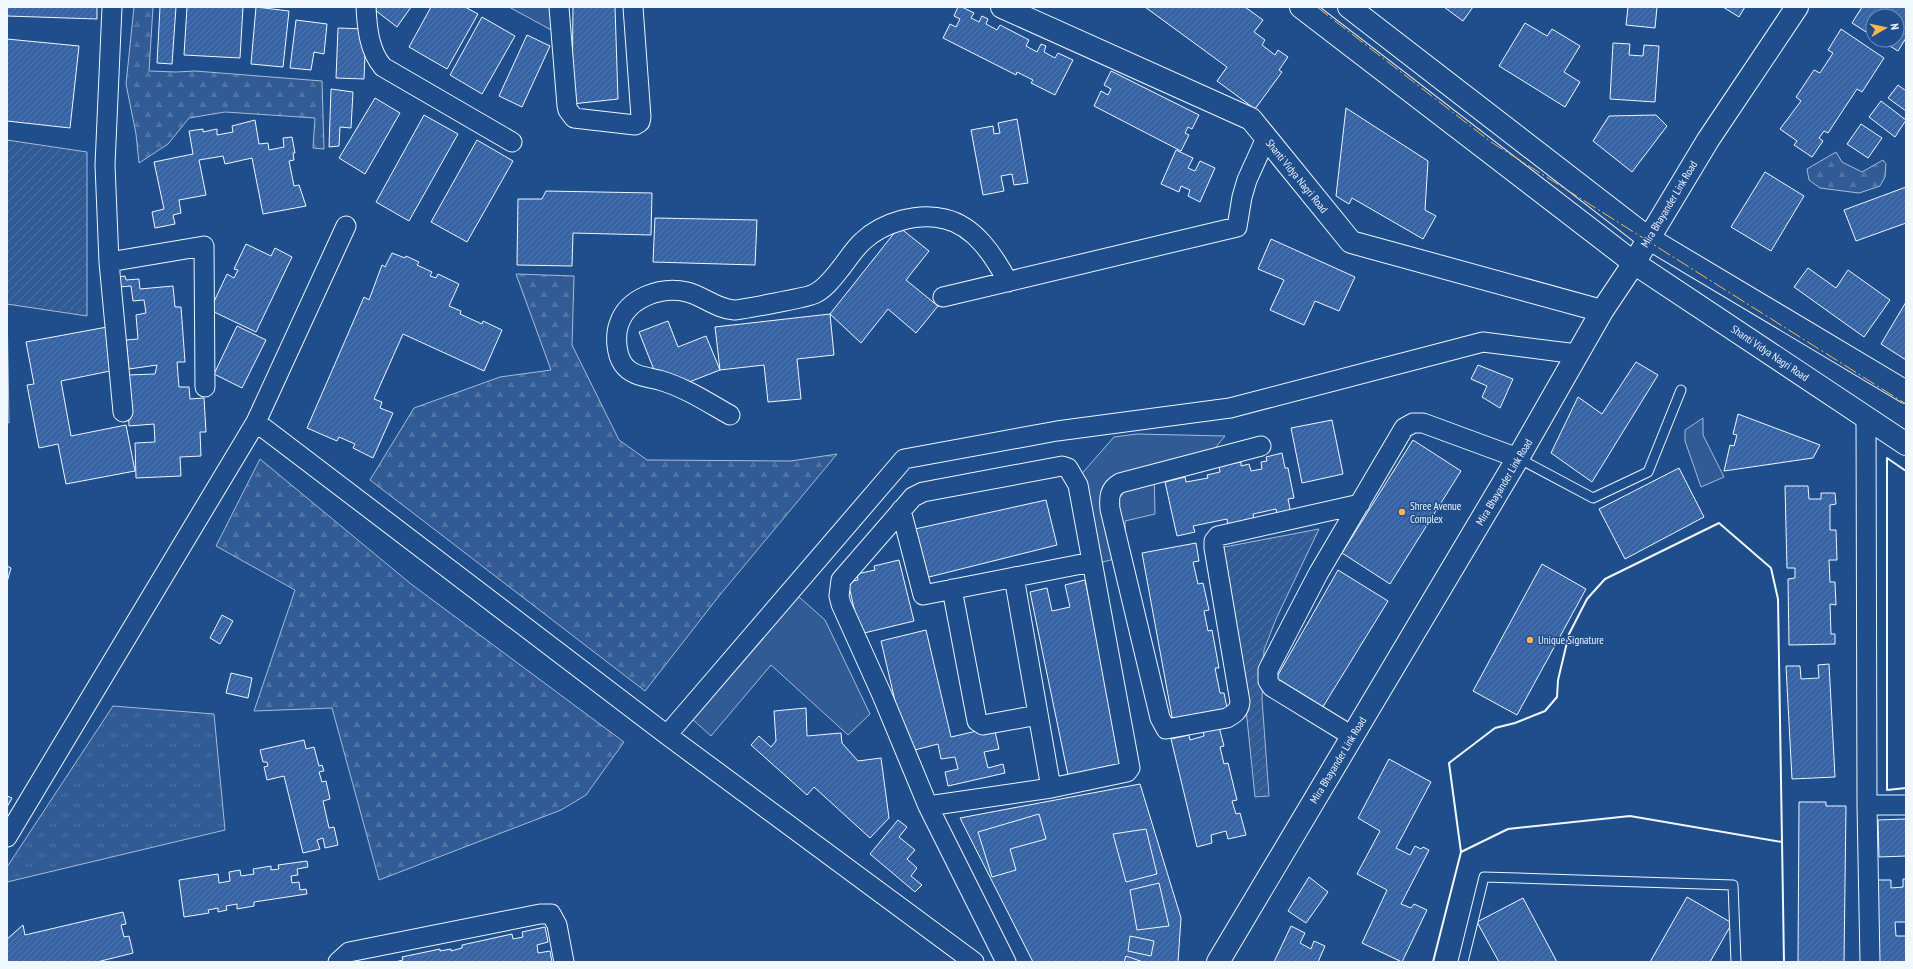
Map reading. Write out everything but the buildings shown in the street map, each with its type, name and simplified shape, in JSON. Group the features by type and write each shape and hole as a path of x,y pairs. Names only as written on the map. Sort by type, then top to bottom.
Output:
{"street":[{"path":"112,7 105,165 109,262 123,412"},
{"path":"366,7 372,49 376,58 383,67 512,142"},
{"path":"559,7 567,106 571,115 574,118 635,125 640,122 641,117 633,7"},
{"name":"Shanti Vidya Nagri Road","path":"1002,7 1250,119 1350,242 1602,311"},
{"name":"Shanti Vidya Nagri Road","path":"1301,7 1634,263 1906,444"},
{"path":"1349,7 1648,238 1906,392"},
{"name":"Mira Bhayander Link Road","path":"1218,962 1518,458 1602,311 1634,263 1708,140 1797,7"},
{"path":"1428,104 1443,79"},
{"path":"943,297 1238,226 1242,197 1247,180 1266,138"},
{"path":"1526,180 1543,157"},
{"path":"730,415 688,392 659,380 643,377 633,372 623,364 617,347 617,328 621,317 636,301 660,291 686,291 734,310 814,294 828,284 863,240 887,225 917,217 946,219 970,229 999,265 1008,282"},
{"path":"7,837 256,422 346,226"},
{"path":"109,262 204,246 204,387"},
{"path":"667,735 904,459 1056,431 1230,408 1483,342 1577,354"},
{"path":"1866,417 1867,805 1870,962"},
{"path":"256,422 667,735 974,962"},
{"path":"1352,736 1272,688 1267,676 1268,670 1318,574 1404,428 1413,423 1423,423 1518,458"},
{"path":"1261,446 1120,483 1114,486 1110,492 1110,509 1160,718 1166,729 1227,718 1234,714 1239,708 1240,702 1214,548 1214,541 1218,536 1360,504"},
{"path":"928,806 1051,788 1127,772 1129,770 1078,485 1068,468 1062,466 923,492 913,497 841,580 839,596 841,604 882,695 928,806 1006,962"},
{"path":"901,510 923,595 1092,562"},
{"path":"1014,577 1051,788"},
{"path":"952,590 977,721 983,725 1038,715"},
{"path":"1867,805 1906,805"},
{"path":"338,962 349,952 540,914 551,914 557,925 564,962"}],"lane":[{"path":"1518,458 1593,498 1648,472 1681,390"},
{"path":"1463,962 1484,877 1733,885 1736,962"}],"green space":[{"path":"134,7 153,7 149,71 195,71 322,81 324,149 313,148 315,118 225,112 189,118 168,144 139,163 136,134 126,84"},
{"path":"7,140 87,152 87,316 7,304"},
{"path":"1836,152 1842,162 1862,172 1883,160 1886,164 1885,177 1880,186 1859,193 1820,188 1809,180 1807,169"},
{"path":"516,274 574,276 572,345 619,440 647,460 791,461 837,454 719,596 645,691 370,480 414,408 500,377 551,370"},
{"path":"7,304 9,423 7,422"},
{"path":"260,459 411,584 624,742 586,795 561,810 379,880 332,708 254,711 295,590 216,546"},
{"path":"1319,529 1276,619 1264,650 1262,699 1269,796 1255,797 1241,660 1219,548"},
{"path":"113,706 214,714 225,830 7,882 7,867"}],"shaded area":[{"path":"509,7 553,7 555,32"},
{"path":"1703,418 1703,435 1724,477 1701,487 1685,441 1685,430"},
{"path":"1137,434 1225,436 1206,459 1154,470 1155,514 1125,521 1126,556 1099,563 1070,487 1114,437"},
{"path":"798,596 825,620 870,714 848,735 771,665 711,736 690,717"}],"wall":[{"path":"1906,471 1887,458 1887,790 1906,788"},
{"path":"1433,962 1461,852 1449,763 1495,728 1515,723 1545,711 1557,697 1558,680 1569,634 1587,599 1605,579 1719,523 1771,568 1778,599 1784,962"},
{"path":"1461,852 1508,829 1630,816 1782,842"}],"power":[{"path":"1317,7 1491,142 1906,404"}],"place":[{"name":"Shree Avenue Complex","path":"1402,512"},
{"name":"Unique Signature","path":"1530,640"}]}
